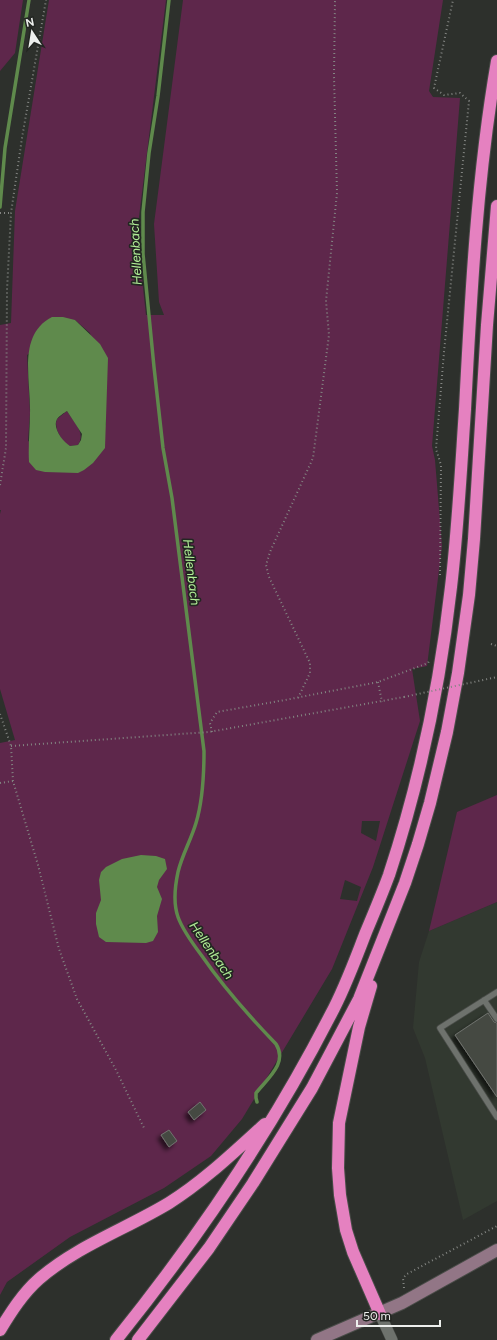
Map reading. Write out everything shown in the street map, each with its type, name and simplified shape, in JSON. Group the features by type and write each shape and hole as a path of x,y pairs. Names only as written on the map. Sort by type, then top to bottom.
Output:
{"highway":[{"path":"116,1340 191,1243 222,1198 275,1115 332,1012 356,958 388,878 412,797 429,730 439,682 457,532 474,261 486,141 497,61"},
{"path":"138,1340 209,1248 253,1183 312,1088 359,998 405,883 430,803 447,732 458,673 474,539 487,325 497,206"},
{"path":"380,1314 353,1252 346,1230 340,1194 338,1168 339,1123 359,1027 394,912"},
{"path":"0,1330 13,1309 38,1280 70,1257 190,1189 275,1115"}],"street":[{"path":"317,1340 380,1314 497,1250"},
{"path":"380,1314 392,1340"}],"lane":[{"path":"497,992 440,1028 497,1117"},
{"path":"484,1000 497,1019"}],"path":[{"path":"0,484 6,448 7,290 11,214 22,138 46,0"},
{"path":"298,698 310,673 310,663 269,577 266,565 270,552 313,458 329,335 326,301 337,193 334,76 335,0"},
{"path":"440,580 441,465 436,449 469,101 460,93 444,95 434,88 453,0"},
{"path":"0,213 11,214"},
{"path":"491,644 497,646"},
{"path":"210,732 210,723 217,712 378,682 428,663 431,656"},
{"path":"11,746 210,732 382,702 497,677"},
{"path":"378,682 382,702"},
{"path":"0,714 11,746 12,781 38,864 59,949 77,999 116,1070 145,1130"},
{"path":"0,783 12,781"},
{"path":"402,1303 405,1283 403,1278 407,1274 497,1226"}],"shaded area":[{"path":"0,0 23,0 15,53 0,71"},
{"path":"49,0 166,0 137,233 146,315 164,315 159,302 154,224 183,0 443,0 429,91 433,97 460,98 432,446 435,460 442,546 427,666 412,669 420,721 373,867 332,969 242,1119 211,1156 164,1188 70,1237 7,1282 0,1295 0,743 15,740 0,689 0,325 11,323 15,211","holes":["75,320 90,333 106,400 106,424 84,470 28,441 30,413 27,355","362,821 380,821 376,841 361,833","345,880 361,887 357,901 340,899"]},
{"path":"52,317 63,317 75,320 100,344 108,358 105,448 93,463 78,473 45,472 36,470 29,462 30,400 28,359 34,335 41,325","holes":["67,411 82,434 78,445 70,446 61,438 57,430 57,419"]},
{"path":"67,411 80,432 81,436 78,445 70,446 63,442 57,430 57,419"},
{"path":"497,795 497,902 429,931 457,812"},
{"path":"141,855 156,856 165,859 167,869 159,880 157,887 162,899 157,916 158,932 153,941 146,943 106,942 99,937 96,924 96,913 101,900 99,880 101,872 106,867 122,859"},
{"path":"497,902 497,1201 463,1220 425,1058 413,1028 419,962 429,931"}],"building":[{"path":"488,1013 494,1022 497,1023 497,1097 455,1035"},
{"path":"200,1102 206,1110 194,1120 188,1112"},
{"path":"169,1130 177,1141 169,1147 161,1135"}],"waterway":[{"path":"0,207 5,148 29,0"},
{"name":"Hellenbach","path":"169,0 158,96 149,153 143,212 143,254 163,448 172,498 204,751 202,796 194,829 178,872 175,889 175,906 176,912 185,932 210,968 228,991 276,1044 279,1051 280,1058 275,1070 256,1093 257,1102"}]}
